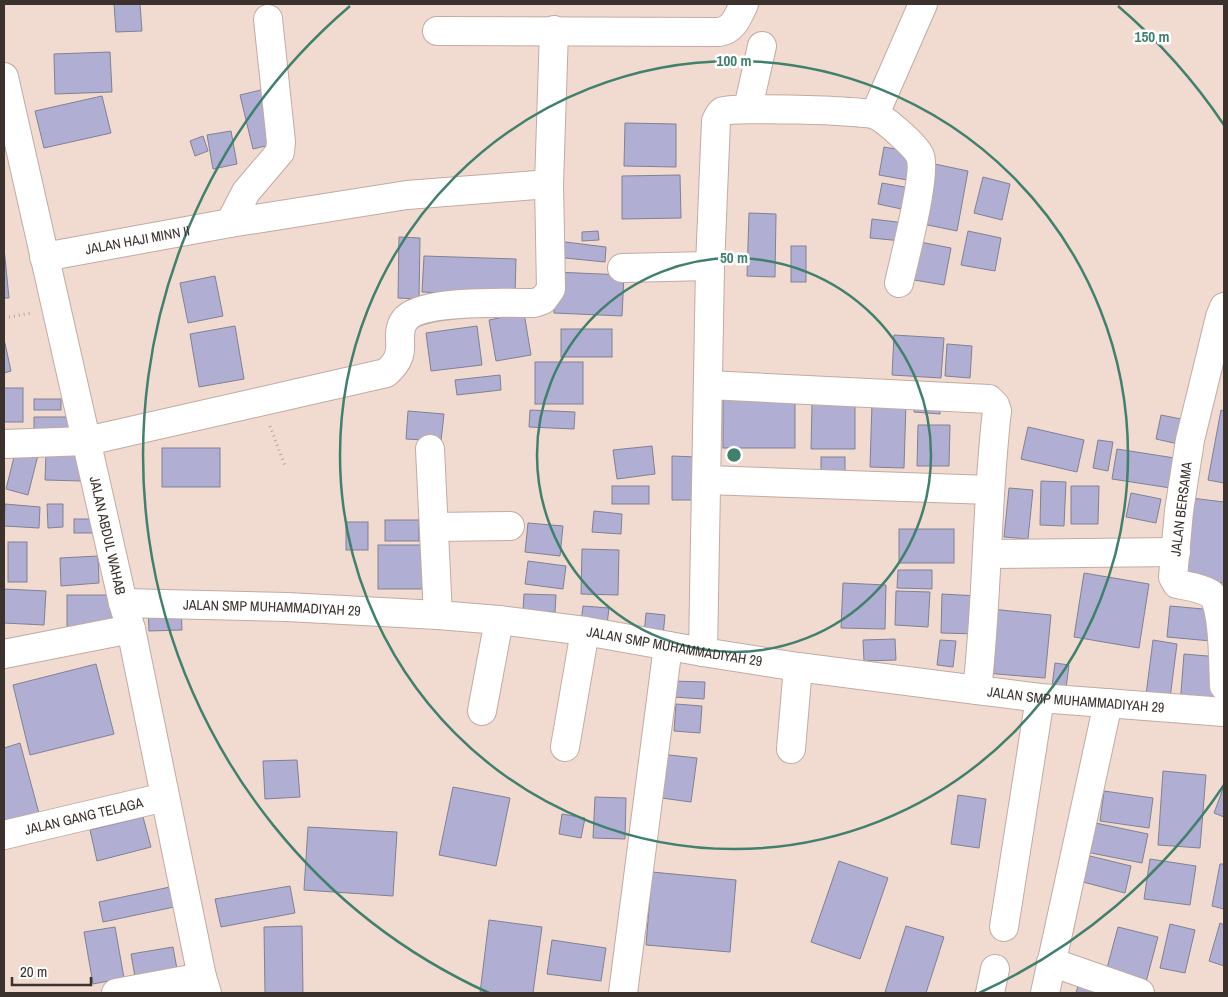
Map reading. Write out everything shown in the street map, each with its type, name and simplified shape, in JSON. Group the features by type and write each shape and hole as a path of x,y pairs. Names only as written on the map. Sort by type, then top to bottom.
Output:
{"street":[{"path":"437,31 726,31 732,27 744,4"},
{"path":"875,114 923,4"},
{"path":"230,223 246,192 280,152 281,142 268,20"},
{"path":"4,444 87,441 386,373 394,367 399,357 403,323 408,316 430,308 452,305 534,303 543,300 551,289 549,184 554,30"},
{"path":"748,108 762,46"},
{"name":"JALAN ABDUL WAHAB","path":"4,77 123,603 131,629 205,985"},
{"path":"703,652 710,266 716,121 724,111 748,108 875,114 908,140 920,155 921,176 899,283"},
{"name":"JALAN HAJI MINN II","path":"44,257 230,223 407,195 549,184"},
{"path":"622,268 710,266"},
{"name":"JALAN BERSAMA","path":"1224,307 1190,440 1179,511 1174,580 1177,584 1202,590 1212,595 1220,612 1224,686"},
{"path":"709,385 989,399 996,404 984,629 977,690"},
{"path":"430,449 438,615"},
{"path":"707,480 990,490"},
{"path":"434,527 510,526"},
{"path":"988,554 1176,552"},
{"name":"JALAN SMP MUHAMMADIYAH 29","path":"123,603 260,606 500,620 585,631 798,667 977,690 1040,698 1224,712"},
{"path":"482,711 500,620"},
{"path":"4,654 131,629"},
{"path":"565,747 585,631"},
{"path":"623,993 668,646"},
{"path":"791,749 798,667"},
{"path":"1004,927 1040,698"},
{"path":"1044,993 1108,703"},
{"name":"JALAN GANG TELAGA","path":"4,835 165,797"},
{"path":"1051,962 1140,993"},
{"path":"116,993 205,985"}],"path":[{"path":"262,402 285,466"}],"building":[{"path":"114,4 140,4 142,31 116,32"},
{"path":"110,52 112,92 55,94 54,54"},
{"path":"265,89 278,143 253,149 240,95"},
{"path":"102,96 111,133 44,148 35,111"},
{"path":"625,123 676,124 676,167 624,166"},
{"path":"231,131 237,164 213,169 207,135"},
{"path":"203,136 208,151 195,156 190,141"},
{"path":"884,147 918,153 913,181 879,175"},
{"path":"930,163 968,171 957,231 918,223"},
{"path":"680,175 681,218 622,219 622,176"},
{"path":"983,177 1010,184 1002,220 974,213"},
{"path":"882,183 910,188 906,210 878,204"},
{"path":"749,213 776,214 775,277 747,276"},
{"path":"872,219 905,223 903,241 870,238"},
{"path":"598,231 599,240 582,241 582,232"},
{"path":"968,231 1001,238 995,271 961,265"},
{"path":"399,237 420,238 419,299 398,298"},
{"path":"557,241 606,247 605,262 555,257"},
{"path":"915,241 951,248 944,285 908,279"},
{"path":"791,246 806,246 806,282 791,282"},
{"path":"4,248 9,298 4,298"},
{"path":"424,256 516,259 515,296 422,292"},
{"path":"555,272 624,275 622,316 554,313"},
{"path":"215,276 223,316 188,323 180,283"},
{"path":"524,313 531,355 496,361 489,320"},
{"path":"235,326 244,379 199,387 190,334"},
{"path":"477,326 482,365 431,371 426,333"},
{"path":"561,329 612,329 612,357 561,357"},
{"path":"894,335 944,338 941,378 892,375"},
{"path":"4,339 11,371 4,373"},
{"path":"947,344 972,346 970,378 945,376"},
{"path":"535,362 583,362 583,404 535,404"},
{"path":"500,375 501,390 457,395 455,380"},
{"path":"4,388 23,388 23,422 4,422"},
{"path":"723,391 795,391 795,448 723,448"},
{"path":"34,399 61,399 61,410 34,410"},
{"path":"915,402 940,403 940,414 914,412"},
{"path":"872,403 906,403 904,468 870,467"},
{"path":"812,404 855,405 855,449 811,449"},
{"path":"530,410 575,412 574,429 529,427"},
{"path":"1221,410 1224,411 1224,483 1208,480"},
{"path":"408,411 444,414 441,441 406,439"},
{"path":"1161,415 1191,421 1187,446 1156,439"},
{"path":"34,417 69,417 68,439 34,438"},
{"path":"918,425 950,425 949,466 917,466"},
{"path":"1028,427 1084,440 1077,472 1021,459"},
{"path":"1098,440 1113,442 1108,471 1093,468"},
{"path":"652,446 655,474 617,479 613,450"},
{"path":"162,448 220,448 220,487 162,487"},
{"path":"16,449 38,455 28,495 6,489"},
{"path":"1117,449 1181,459 1177,489 1112,479"},
{"path":"46,454 83,455 82,481 45,480"},
{"path":"672,456 697,457 697,500 672,500"},
{"path":"821,457 845,457 845,471 821,471"},
{"path":"1041,481 1066,482 1064,526 1040,525"},
{"path":"612,486 649,486 649,504 612,504"},
{"path":"1071,486 1099,486 1098,524 1071,524"},
{"path":"1009,488 1033,490 1028,539 1004,537"},
{"path":"1131,493 1161,499 1156,523 1126,517"},
{"path":"1191,498 1224,502 1224,583 1183,579"},
{"path":"5,504 40,507 39,528 4,526"},
{"path":"47,504 63,504 63,527 48,528"},
{"path":"594,511 622,514 621,534 592,532"},
{"path":"74,519 97,519 97,533 74,533"},
{"path":"385,520 419,520 419,541 385,541"},
{"path":"346,522 368,522 368,550 346,550"},
{"path":"528,523 563,526 560,556 525,552"},
{"path":"899,529 954,529 954,563 899,563"},
{"path":"8,542 27,542 27,582 8,582"},
{"path":"378,545 429,545 429,589 378,589"},
{"path":"582,549 619,550 618,595 581,594"},
{"path":"98,556 99,583 61,586 60,558"},
{"path":"528,561 566,566 563,589 525,584"},
{"path":"898,570 932,570 932,589 897,588"},
{"path":"1084,573 1149,584 1139,648 1074,637"},
{"path":"843,583 886,585 885,629 841,628"},
{"path":"4,589 46,591 44,625 4,623"},
{"path":"896,591 930,592 928,627 895,625"},
{"path":"524,594 556,595 555,612 523,611"},
{"path":"942,594 978,596 977,634 941,633"},
{"path":"67,595 113,595 113,628 67,628"},
{"path":"181,606 182,630 149,631 148,607"},
{"path":"583,606 609,608 607,625 581,622"},
{"path":"1170,606 1214,610 1211,641 1167,637"},
{"path":"991,609 1051,615 1045,678 985,673"},
{"path":"646,613 665,615 663,636 644,634"},
{"path":"895,639 896,660 864,661 863,640"},
{"path":"940,640 956,641 953,667 937,665"},
{"path":"1153,640 1177,644 1170,698 1146,695"},
{"path":"1184,654 1219,657 1214,708 1180,705"},
{"path":"1055,663 1069,665 1066,688 1052,686"},
{"path":"96,664 114,734 30,755 13,685"},
{"path":"673,681 705,682 704,699 673,697"},
{"path":"676,704 702,706 700,733 674,731"},
{"path":"20,743 40,817 4,827 4,748"},
{"path":"660,754 697,758 691,802 654,797"},
{"path":"297,760 300,797 265,799 263,761"},
{"path":"1163,771 1206,775 1200,848 1158,845"},
{"path":"1224,786 1224,817 1214,813"},
{"path":"453,787 510,798 496,866 439,855"},
{"path":"1104,791 1153,798 1149,828 1100,821"},
{"path":"958,795 986,799 979,848 951,844"},
{"path":"595,797 626,798 625,839 593,838"},
{"path":"562,814 585,818 581,838 559,834"},
{"path":"143,817 151,847 97,861 90,830"},
{"path":"1086,821 1148,834 1142,863 1081,851"},
{"path":"308,827 397,832 393,896 304,890"},
{"path":"1090,856 1131,866 1125,893 1083,882"},
{"path":"1150,859 1196,866 1190,905 1144,899"},
{"path":"839,861 888,878 860,959 811,942"},
{"path":"1220,864 1224,864 1224,909 1212,906"},
{"path":"652,872 736,880 730,952 646,945"},
{"path":"290,886 295,913 221,927 215,899"},
{"path":"170,887 174,907 103,922 99,902"},
{"path":"489,920 542,927 533,993 480,993"},
{"path":"1220,923 1224,925 1224,966 1209,961"},
{"path":"1170,924 1195,930 1185,973 1160,968"},
{"path":"302,926 303,993 265,993 264,927"},
{"path":"906,926 944,937 926,993 885,992"},
{"path":"115,927 124,978 93,984 84,932"},
{"path":"1118,927 1158,937 1146,982 1106,972"},
{"path":"552,940 606,948 601,981 547,974"},
{"path":"173,947 177,969 135,977 131,954"},
{"path":"1078,986 1105,993 1076,993"}]}
